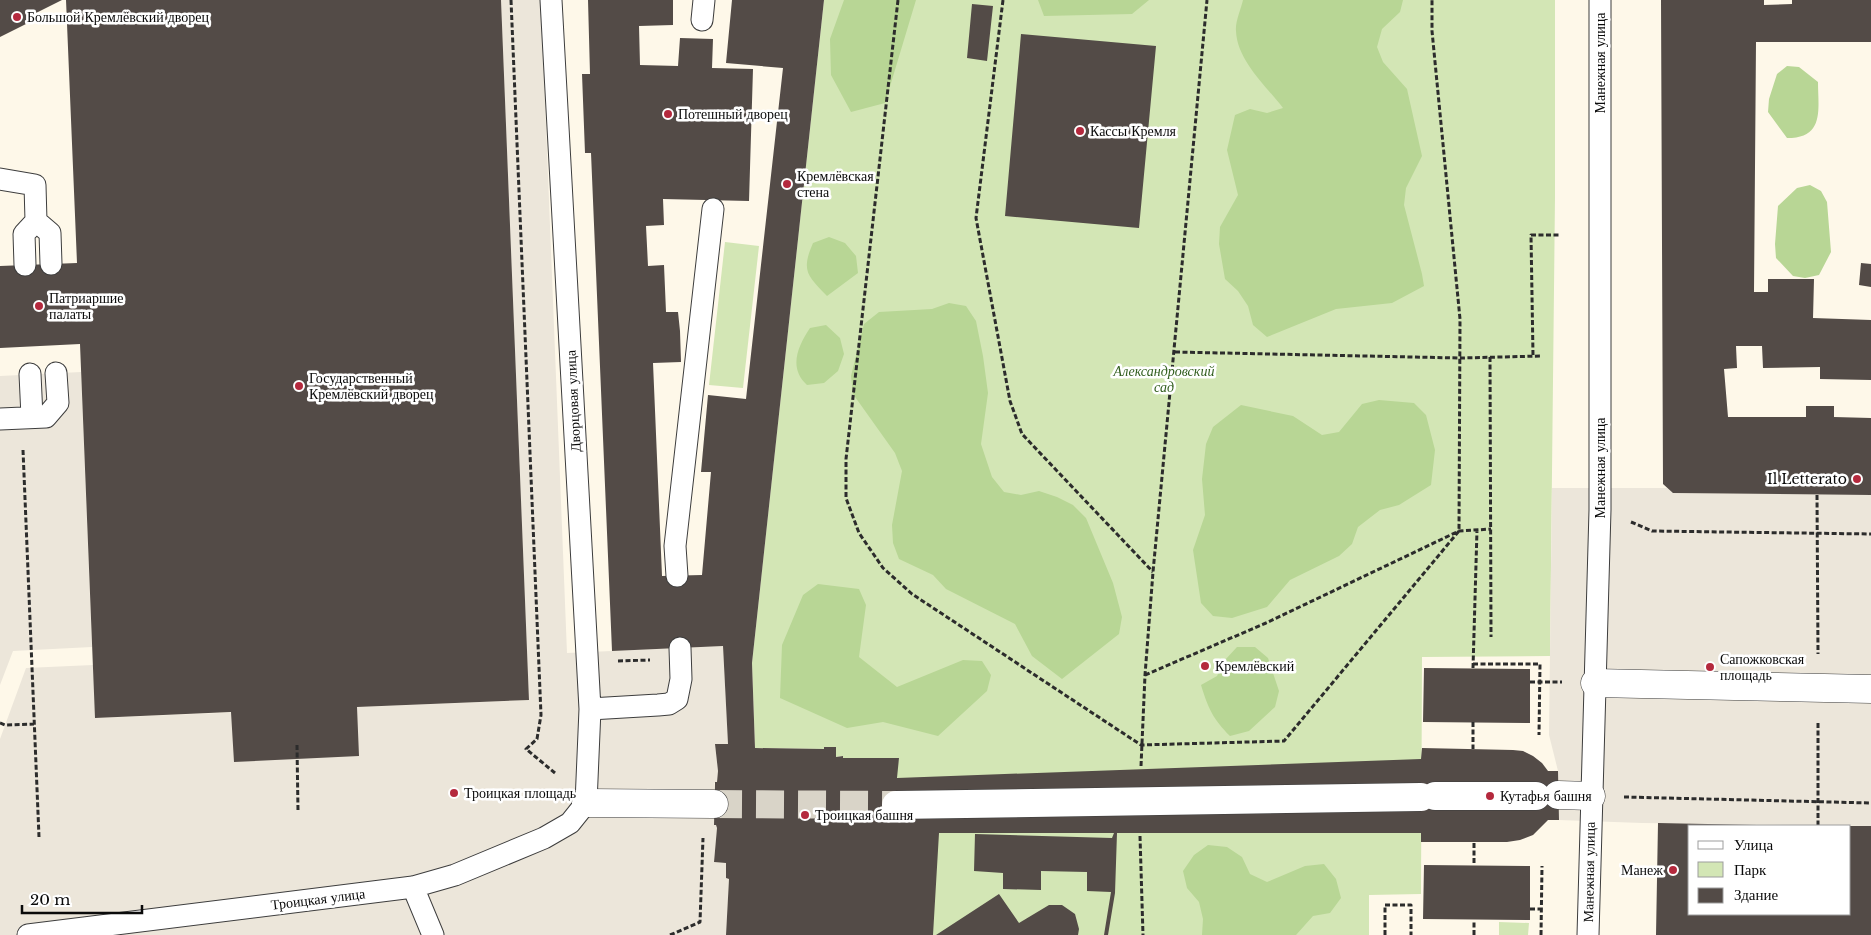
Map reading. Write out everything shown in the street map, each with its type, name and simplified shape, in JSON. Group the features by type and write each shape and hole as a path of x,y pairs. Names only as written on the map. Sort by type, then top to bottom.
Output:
{"street":[{"path":"1595,683 1871,689"},
{"path":"896,805 1591,796"},
{"path":"586,803 714,804"}],"lane":[{"name":"Дворцовая улица","path":"551,0 590,709 586,803"},
{"name":"Манежная улица","path":"1588,935 1600,510 1600,0"},
{"path":"0,178 35,185 36,221 24,234 25,265"},
{"path":"677,576 675,546 713,209"},
{"path":"36,221 50,233 51,264"},
{"path":"0,419 46,417 58,403 56,373"},
{"path":"27,417 30,374"},
{"path":"590,709 668,704 677,699 681,678 680,648"},
{"name":"Троицкая улица","path":"28,935 149,928 413,887 455,876 544,838 570,823 586,803"},
{"path":"413,887 433,935"}],"path":[{"path":"511,0 541,716 537,739 526,749"},
{"path":"898,0 846,459 846,498 859,533 882,568 912,594 1141,745 1284,741 1459,531 1460,319 1432,31 1432,0"},
{"path":"1003,0 976,218 1010,401 1022,434 1153,572"},
{"path":"1141,769 1145,675 1153,572 1207,0"},
{"path":"1533,356 1531,236 1560,235"},
{"path":"1175,352 1460,358 1540,356"},
{"path":"1490,356 1491,637"},
{"path":"27,417 34,724 39,837"},
{"path":"1600,510 1652,530 1871,534"},
{"path":"1473,668 1477,530"},
{"path":"1145,675 1266,623 1459,531 1491,530"},
{"path":"1473,664 1540,664 1539,735"},
{"path":"1530,682 1564,682"},
{"path":"1473,722 1473,750"},
{"path":"0,723 5,725 34,724"},
{"path":"297,745 298,811"},
{"path":"1591,796 1871,803"},
{"path":"1140,833 1143,935"},
{"path":"670,935 700,922 702,840"},
{"path":"1474,843 1474,866"},
{"path":"1541,935 1542,866"},
{"path":"1385,935 1385,905 1411,905 1411,935"},
{"path":"1530,909 1541,909"},
{"path":"1474,920 1474,935"}],"green space":[{"name":"Александровский сад","path":"824,0 1555,0 1555,197 1550,656 1422,657 1421,894 1369,895 1369,935 933,935 896,833 897,767 899,758 836,757 836,747 825,747 824,749 755,748 752,663"},
{"path":"844,0 916,0 885,103 851,112 831,75 830,39"},
{"path":"1038,0 1149,0 1132,14 1044,16"},
{"path":"1243,0 1403,0 1400,12 1382,29 1377,47 1383,62 1407,89 1422,156 1406,188 1404,205 1424,286 1392,303 1336,309 1267,337 1253,325 1248,306 1238,291 1225,279 1219,244 1220,227 1238,195 1227,150 1235,115 1250,109 1267,113 1283,108 1254,72 1241,52 1236,27"},
{"path":"1787,66 1799,67 1818,82 1819,102 1817,120 1814,127 1808,133 1799,137 1787,138 1768,112 1769,99 1777,74"},
{"path":"1810,185 1821,191 1827,202 1831,252 1819,275 1805,278 1793,276 1776,258 1775,244 1778,206 1797,188"},
{"path":"829,237 845,243 856,256 858,273 827,296 808,272 807,260 813,243"},
{"path":"725,242 759,246 743,388 709,385"},
{"path":"949,303 966,306 976,321 988,393 981,444 992,477 1004,492 1021,495 1039,491 1073,505 1086,518 1113,583 1122,617 1119,634 1062,679 1032,656 1015,624 946,589 933,575 899,559 893,543 892,525 902,471 895,453 853,394 851,376 864,324 879,312 932,309"},
{"path":"826,325 840,338 844,354 838,371 824,383 807,385 801,378 796,364 799,349 810,328"},
{"path":"1379,400 1414,403 1426,415 1435,450 1431,485 1399,505 1380,510 1358,527 1352,544 1339,556 1290,580 1267,607 1232,618 1213,616 1201,603 1193,550 1205,515 1202,479 1206,444 1213,427 1241,405 1293,416 1322,435 1339,432 1362,404"},
{"path":"818,584 859,589 866,605 859,657 897,687 963,660 982,661 991,675 987,691 938,736 883,722 847,728 780,698 782,645 803,595"},
{"path":"1237,647 1255,647 1268,658 1279,691 1275,707 1249,731 1230,736 1212,713 1201,685 1217,676 1225,660"},
{"path":"1208,845 1227,847 1242,857 1250,874 1267,882 1305,866 1324,864 1336,879 1341,898 1330,913 1313,916 1296,935 1202,935 1203,919 1199,902 1187,888 1183,871 1194,855"},
{"path":"1499,922 1529,923 1528,935 1499,935"}],"shaded area":[{"name":"Троицкая площадь","path":"501,0 541,0 567,653 723,646 728,744 715,745 718,771 717,782 714,783 714,825 717,828 714,862 726,863 726,878 729,879 726,935 0,935 0,739 26,668 93,665 97,718 529,700"},
{"path":"81,372 92,647 13,651 0,685 0,376"},
{"name":"Сапожковская площадь","path":"1552,488 1667,488 1674,493 1871,495 1871,826 1559,820 1558,771 1549,735"}],"building":[{"name":"Большой Кремлёвский дворец","path":"0,0 62,0 34,14 36,19 0,37"},
{"name":"Государственный Кремлёвский дворец","path":"66,0 501,0 529,700 357,707 359,756 234,762 231,712 95,718 80,344 0,348 0,266 77,263"},
{"path":"588,0 673,0 673,25 639,26 640,65 678,66 680,38 713,39 712,68 753,69 749,201 663,199 664,225 646,226 648,266 664,265 666,312 678,312 680,331 681,362 653,363 662,576 702,575 711,472 701,472 708,395 746,399 783,68 726,63 732,0 824,0 752,663 755,748 824,749 824,747 836,747 836,757 899,758 897,778 1421,759 1422,748 1513,750 1523,751 1533,756 1548,771 1558,771 1559,820 1548,820 1533,835 1507,842 1421,842 1421,833 1117,833 1115,893 1108,935 1104,935 1111,892 1087,891 1087,872 1041,871 1041,890 1003,889 1003,873 974,871 975,834 1112,838 1114,833 939,833 933,935 726,935 729,879 726,878 726,863 714,862 717,828 714,825 715,782 717,782 718,771 715,744 728,744 723,646 612,651 591,153 585,153 582,74 590,74"},
{"path":"1661,0 1764,0 1764,5 1792,4 1792,0 1871,0 1871,42 1756,42 1754,292 1768,292 1768,279 1814,279 1813,318 1871,320 1871,380 1820,379 1820,367 1763,368 1762,346 1736,346 1737,368 1724,369 1728,417 1806,417 1806,406 1834,406 1834,417 1871,418 1871,495 1673,493 1663,484"},
{"path":"972,4 993,6 987,61 967,58"},
{"name":"Кассы Кремля","path":"1021,34 1156,46 1139,228 1005,216"},
{"path":"1861,263 1871,264 1871,287 1859,285"},
{"path":"1424,668 1530,669 1530,723 1423,722"},
{"name":"Манеж","path":"1658,823 1757,825 1688,825 1688,915 1851,915 1851,826 1871,826 1871,935 1656,935"},
{"path":"1424,865 1530,866 1530,920 1423,919"},
{"path":"999,894 1019,923 1049,905 1062,905 1075,914 1079,929 1078,935 936,935"}],"tunnel":[{"path":"714,804 896,805"}],"place":[{"name":"Большой Кремлёвский дворец","path":"17,17"},
{"name":"Потешный дворец","path":"668,114"},
{"name":"Кассы Кремля","path":"1080,131"},
{"name":"Кремлёвская стена","path":"787,184"},
{"name":"Патриаршие палаты","path":"39,306"},
{"name":"Государственный Кремлёвский дворец","path":"299,386"},
{"name":"Il Letterato","path":"1857,479"},
{"name":"Кремлёвский","path":"1205,666"},
{"name":"Сапожковская площадь","path":"1710,667"},
{"name":"Троицкая площадь","path":"454,793"},
{"name":"Кутафья башня","path":"1490,796"},
{"name":"Троицкая башня","path":"805,815"},
{"name":"Манеж","path":"1673,870"}]}
